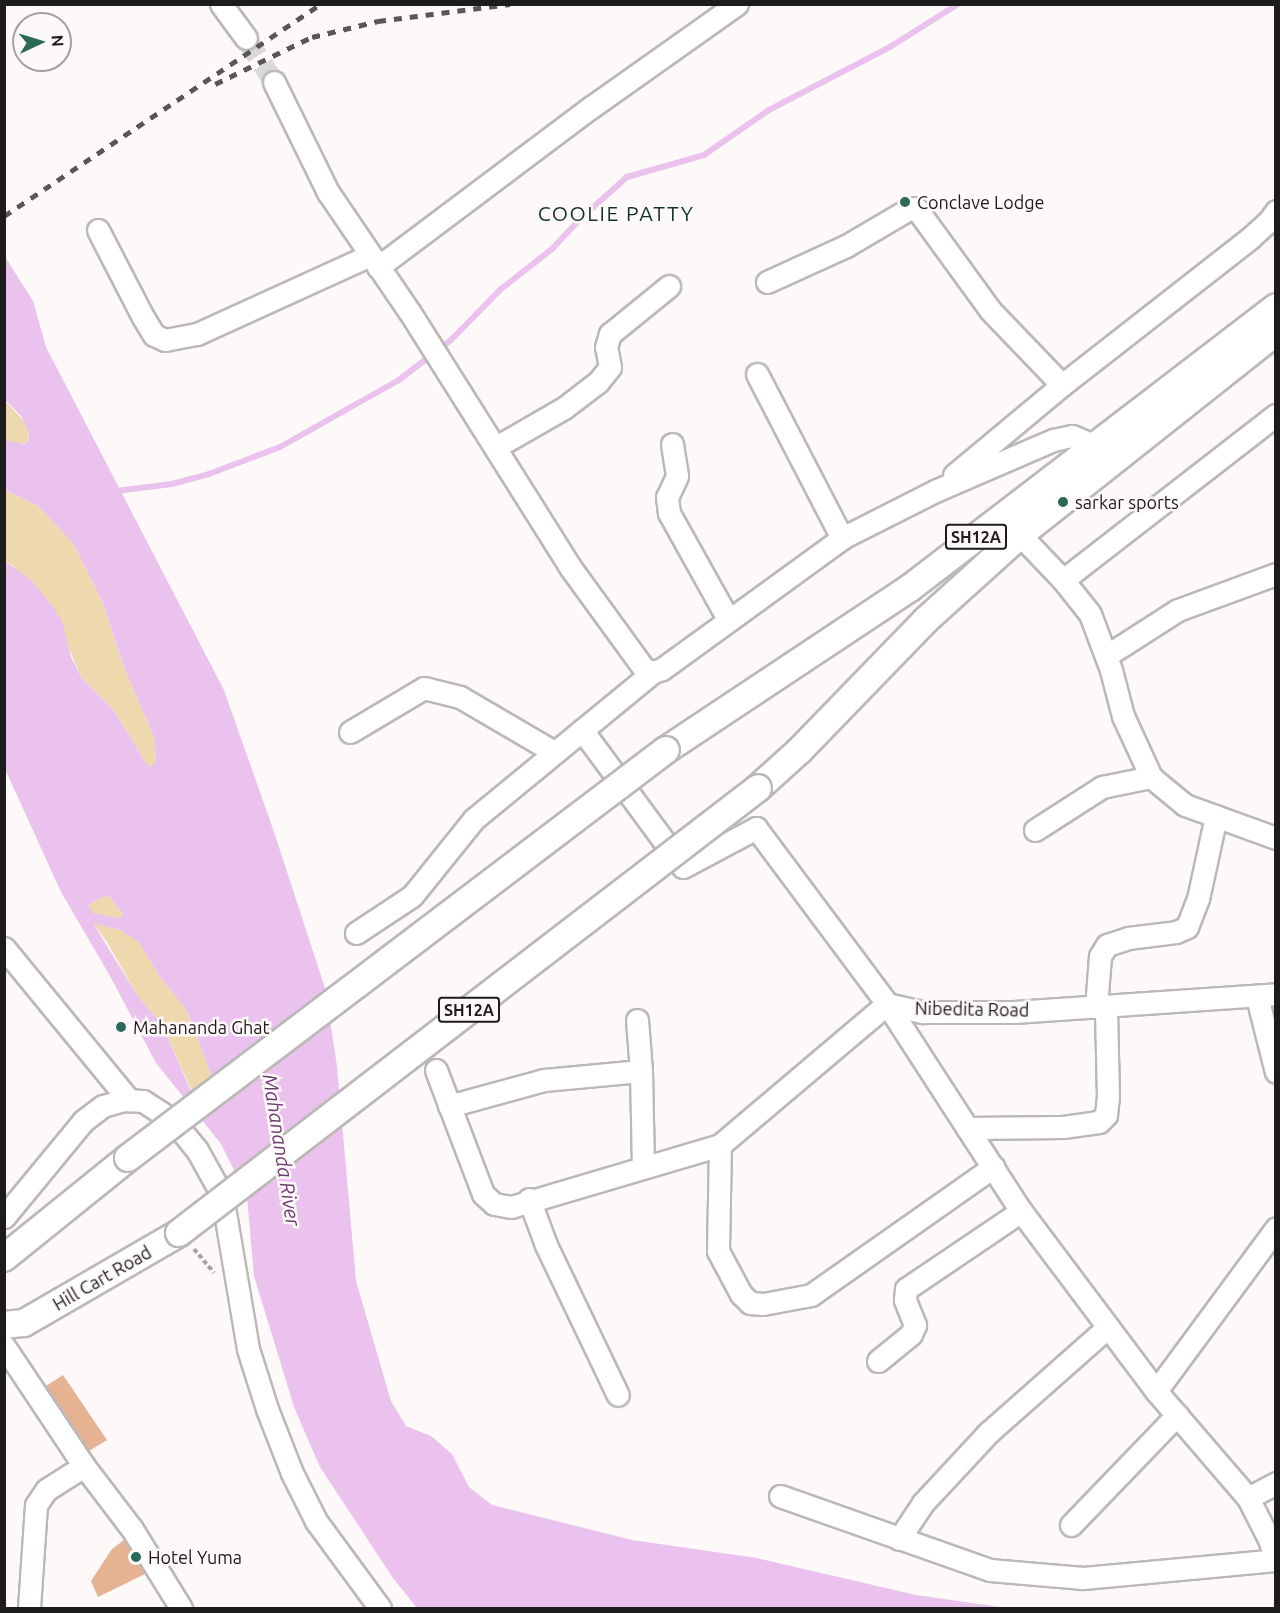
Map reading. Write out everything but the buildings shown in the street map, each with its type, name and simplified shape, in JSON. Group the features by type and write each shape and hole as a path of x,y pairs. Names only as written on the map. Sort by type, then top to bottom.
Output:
{"main road":[{"name":"SH12A","path":"4,1258 128,1158 666,750 865,620 1096,446 1275,307"},
{"name":"SH12A","path":"179,1233 758,788 800,750 926,620 1020,535 1275,332"},
{"name":"Hill Cart Road","path":"9,1324 179,1233"}],"street":[{"path":"221,4 246,38"},
{"path":"98,230 154,335 165,340 197,334 374,261 737,4"},
{"path":"274,82 328,192 496,447 570,567 645,669 653,672"},
{"path":"767,282 846,246 909,208 916,208 990,310 1062,385"},
{"path":"935,490 1062,385 1250,238 1269,221 1275,211"},
{"path":"496,447 564,408 598,382 610,367 606,347 610,334 669,286"},
{"path":"758,374 842,538"},
{"path":"1063,580 1275,415"},
{"path":"356,933 412,896 474,819 554,752 653,672 662,669 842,538 935,490 1053,440 1072,436 1096,446"},
{"path":"672,444 677,476 667,497 669,513 728,619"},
{"path":"1020,535 1063,580 1090,614 1106,656 1123,716 1151,777 1185,805 1275,838"},
{"path":"1106,656 1178,610 1275,574"},
{"path":"350,732 424,688 460,697 554,752"},
{"path":"582,730 683,867 756,828 887,1004 1022,1211 1156,1391 1248,1498 1269,1539 1275,1560 1083,1578 1034,1576 990,1570 780,1496"},
{"path":"1035,830 1102,787 1151,777"},
{"path":"968,1128 1063,1127 1099,1122 1106,1115 1108,1097 1101,1007 1100,956 1107,945 1128,938 1176,932 1187,927 1198,899 1216,816"},
{"path":"4,948 129,1100"},
{"path":"1266,995 1275,1072"},
{"name":"Nibedita Road","path":"887,1004 923,1012 1014,1012 1266,995"},
{"path":"436,1070 483,1194 494,1204 511,1207 720,1144 887,1004"},
{"path":"637,1020 641,1071 643,1167"},
{"path":"449,1106 544,1080 641,1071"},
{"path":"4,1217 93,1112 114,1102 129,1100 152,1106 168,1117 197,1150 222,1195 248,1349 267,1409 292,1473 316,1521 338,1555 380,1608"},
{"path":"720,1144 718,1251 741,1294 750,1303 763,1305 812,1295 993,1167"},
{"path":"529,1200 546,1245 618,1395"},
{"path":"878,1361 911,1334 915,1325 905,1300 906,1289 1022,1211"},
{"path":"1156,1391 1275,1228"},
{"path":"899,1539 923,1503 988,1433 1108,1327"},
{"path":"4,1346 84,1466 132,1529 181,1608"},
{"path":"1071,1525 1177,1415"},
{"path":"29,1608 36,1505 46,1490 84,1466"},
{"path":"1248,1498 1275,1483"}],"path":[{"path":"179,1233 216,1275"}],"shaded area":[{"path":"4,400 27,424 29,433 27,443 18,444 5,440"},
{"path":"5,490 38,506 73,543 102,601 123,665 154,737 156,760 154,766 150,767 146,763 112,708 82,678 68,647 13,566 5,561"},
{"path":"108,895 123,914 120,918 92,913 88,905"},
{"path":"92,922 120,930 138,940 160,977 187,1011 213,1079 198,1105 162,1024 137,995 107,942"}],"water":[{"name":"Mahananda River","path":"4,255 33,301 46,347 224,690 274,832 325,988 337,1066 356,1281 391,1401 406,1426 431,1436 452,1454 469,1487 492,1505 632,1540 757,1558 916,1595 1007,1608 417,1608 393,1578 320,1467 294,1407 254,1276 247,1197 238,1178 221,1144 156,1063 110,976 61,892 5,769 5,561 32,581 53,607 62,621 71,657 82,678 112,708 146,763 151,767 156,760 154,737 123,665 102,601 73,543 38,506 5,490 5,440 24,444 28,442 29,433 21,416 5,400","holes":["108,895 123,914 120,918 93,913 88,905","93,923 120,930 138,941 160,977 187,1011 213,1079 197,1105 162,1024 137,995"]}],"waterway":[{"path":"116,491 172,484 209,474 280,447 399,380 451,340 501,289 552,249 580,219 627,177 704,155 769,110 890,47 958,4"}],"tunnel":[{"path":"246,38 274,82"}],"railway":[{"path":"4,216 321,4"},
{"path":"215,84 312,37 378,21 510,4"}],"place":[{"name":"Conclave Lodge","path":"905,202"},
{"name":"sarkar sports","path":"1063,502"},
{"name":"Mahananda Ghat","path":"121,1027"},
{"name":"Hotel Yuma","path":"136,1557"}],"district":[{"name":"COOLIE PATTY","path":"616,213"}]}
